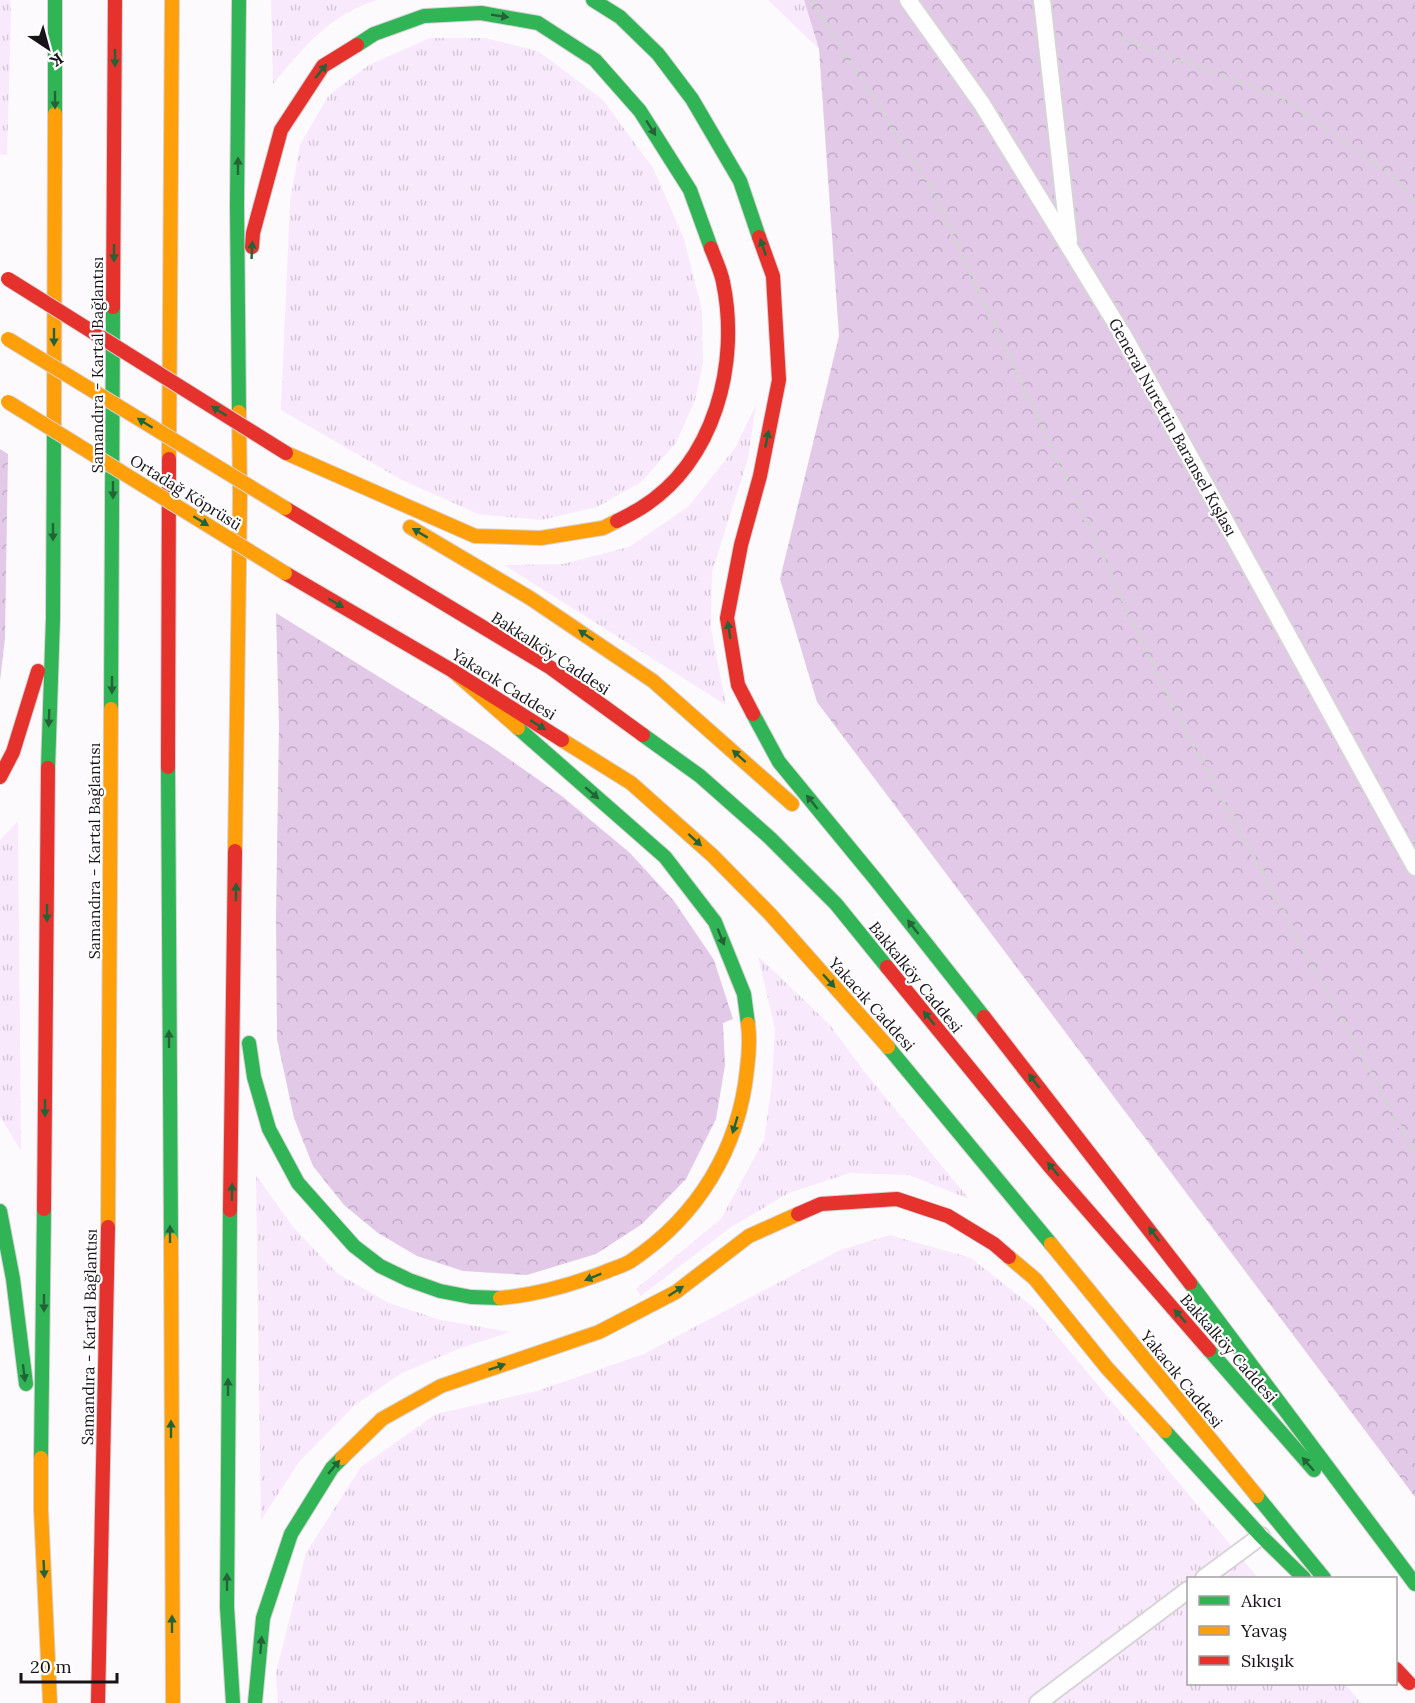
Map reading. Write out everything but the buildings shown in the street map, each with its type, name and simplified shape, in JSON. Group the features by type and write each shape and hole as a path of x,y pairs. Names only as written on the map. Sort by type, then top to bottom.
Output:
{"main road":[{"path":"50,1703 41,1510 48,724 53,618 55,0"},
{"name":"Samandıra - Kartal Bağlantısı","path":"98,1703 109,1178 115,0"},
{"path":"172,0 168,711 173,1703"},
{"path":"233,1703 227,1607 240,497 237,205 239,0"},
{"path":"593,0 620,17 658,54 692,99 740,181 773,276 779,380 760,476 741,545 728,618 738,685 779,762 876,880 1148,1226 1415,1586"},
{"path":"240,497 253,233 280,130 323,66 374,34 424,16 481,13 538,23 595,60 640,111 690,190 723,282 729,330 725,380 707,435 674,481 642,508 603,528 541,538 475,536 286,453"},
{"path":"4,276 286,453 530,598 653,681 876,880"},
{"name":"Bakkalköy Caddesi","path":"4,336 551,668 700,776 770,838 836,904 1052,1167 1415,1586"},
{"name":"Ortadağ Köprüsü","path":"3,399 285,573"},
{"name":"Yakacık Caddesi","path":"285,573 453,671 631,783 713,856 771,915 918,1081 1323,1577"},
{"path":"0,777 13,752 53,618"},
{"path":"236,923 254,1077 270,1129 298,1183 354,1246 380,1266 440,1291 471,1297 501,1298 537,1294 582,1281 629,1262 671,1229 705,1190 728,1147 744,1098 750,1039 744,994 715,922 665,857 453,671"},
{"path":"255,1703 263,1618 291,1534 332,1468 382,1419 441,1386 599,1332 676,1292 749,1236 820,1204 897,1199 948,1216 994,1244 1035,1279 1107,1368 1261,1536 1303,1577"},
{"path":"0,1211 13,1279 41,1510"},
{"path":"1397,1669 1412,1686"}],"lane":[{"name":"General Nurettin Baransel Kışlası","path":"908,0 982,104 1126,340 1415,867"},
{"path":"1042,0 1070,248"},
{"path":"1205,1577 1261,1536"},
{"path":"1038,1703 1187,1591"}],"path":[{"path":"811,0 931,188 1170,701 1415,1155"},
{"path":"1121,38 1282,97 1391,174 1415,202"}],"green space":[{"path":"0,0 10,0 11,12 7,155 0,154"},
{"path":"271,0 377,0 360,6 331,23 307,45 273,84"},
{"path":"768,0 804,0 819,49"},
{"path":"804,0 1415,0 1415,1497 817,702 780,579 839,336 819,49"},
{"path":"430,38 485,38 538,51 603,100 653,168 684,239 702,310 703,363 695,400 676,443 641,482 597,507 541,520 478,514 400,479 281,410 290,201 300,145 329,95 369,65"},
{"path":"756,405 748,458 712,572 711,629 726,705 504,565 563,564 629,547 688,507 735,448"},
{"path":"0,449 8,454 5,638 0,681"},
{"path":"276,613 489,745 563,797 630,853 674,901 714,960 733,1019 723,1023 725,1065 716,1119 686,1179 642,1224 596,1254 527,1275 463,1271 417,1256 378,1233 344,1205 313,1166 294,1118 277,1039 279,725"},
{"path":"18,821 21,1151 0,1116 0,840"},
{"path":"758,956 829,1024 863,1070 969,1199 909,1175 850,1173 789,1193 731,1227 641,1296 636,1289 721,1219 764,1140 772,1083 775,1029"},
{"path":"256,1175 293,1227 338,1274 389,1303 441,1320 510,1332 458,1349 400,1374 354,1406 299,1462 261,1520"},
{"path":"890,1235 971,1258 1033,1307 1257,1577 1187,1577 1187,1685 1346,1685 1361,1703 278,1703 276,1673 306,1553 361,1467 436,1414 537,1391 644,1354 840,1250"}],"traffic: fast":[{"path":"55,0 55,114"},
{"path":"239,0 237,205 239,412"},
{"path":"593,0 620,17 658,54 692,99 740,181 759,237"},
{"path":"357,45 374,34 424,16 481,13 538,23 595,60 640,111 690,190 711,248"},
{"path":"111,709 113,307"},
{"path":"48,768 53,618 54,426"},
{"path":"753,714 779,762 984,1017"},
{"path":"518,728 665,857 715,922 744,994 748,1024"},
{"path":"643,735 700,776 770,838 836,904 887,967"},
{"path":"168,767 171,1240"},
{"path":"249,1043 254,1077 269,1129 298,1183 354,1246 380,1266 409,1280 440,1291 471,1297 500,1298"},
{"path":"888,1047 1051,1244"},
{"path":"41,1458 44,1209"},
{"path":"230,1210 227,1607 233,1703"},
{"path":"0,1211 13,1279 26,1384"},
{"path":"1190,1283 1415,1584"},
{"path":"1209,1350 1314,1470"},
{"path":"1165,1431 1261,1536 1303,1577"},
{"path":"255,1703 263,1618 291,1534 332,1468 342,1458"},
{"path":"1257,1496 1323,1577"}],"traffic: slow":[{"path":"169,459 172,0"},
{"path":"54,426 55,114"},
{"path":"8,339 285,508"},
{"path":"8,402 285,573"},
{"path":"235,851 239,412"},
{"path":"286,453 475,536 541,538 603,528 617,521"},
{"path":"410,527 530,598 653,681 792,804"},
{"path":"453,671 518,728"},
{"path":"108,1227 111,709"},
{"path":"562,740 631,783 713,856 771,915 888,1047"},
{"path":"500,1298 554,1289 622,1266 655,1243 676,1223 695,1202 711,1178 735,1126 747,1069 748,1024"},
{"path":"342,1458 382,1419 441,1386 599,1332 676,1292 749,1236 798,1214"},
{"path":"171,1240 173,1703"},
{"path":"1051,1244 1257,1496"},
{"path":"1009,1257 1035,1279 1107,1368 1165,1431"},
{"path":"41,1458 41,1510 50,1703"}],"traffic: jam":[{"path":"113,307 115,0"},
{"path":"252,247 253,233 281,130 323,66 357,45"},
{"path":"753,714 738,685 727,618 741,545 760,476 779,380 773,276 759,237"},
{"path":"617,521 641,508 666,488 687,465 704,438 716,408 724,377 728,345 727,313 722,278 711,248"},
{"path":"8,279 286,453"},
{"path":"168,767 169,459"},
{"path":"285,508 551,668 643,735"},
{"path":"285,573 453,671 562,740"},
{"path":"0,777 13,752 38,671"},
{"path":"44,1209 48,768"},
{"path":"230,1210 235,851"},
{"path":"887,967 1051,1168 1209,1350"},
{"path":"984,1017 1190,1283"},
{"path":"798,1214 821,1204 897,1199 948,1216 994,1244 1009,1257"},
{"path":"98,1703 108,1227"},
{"path":"1397,1670 1409,1683"}]}
